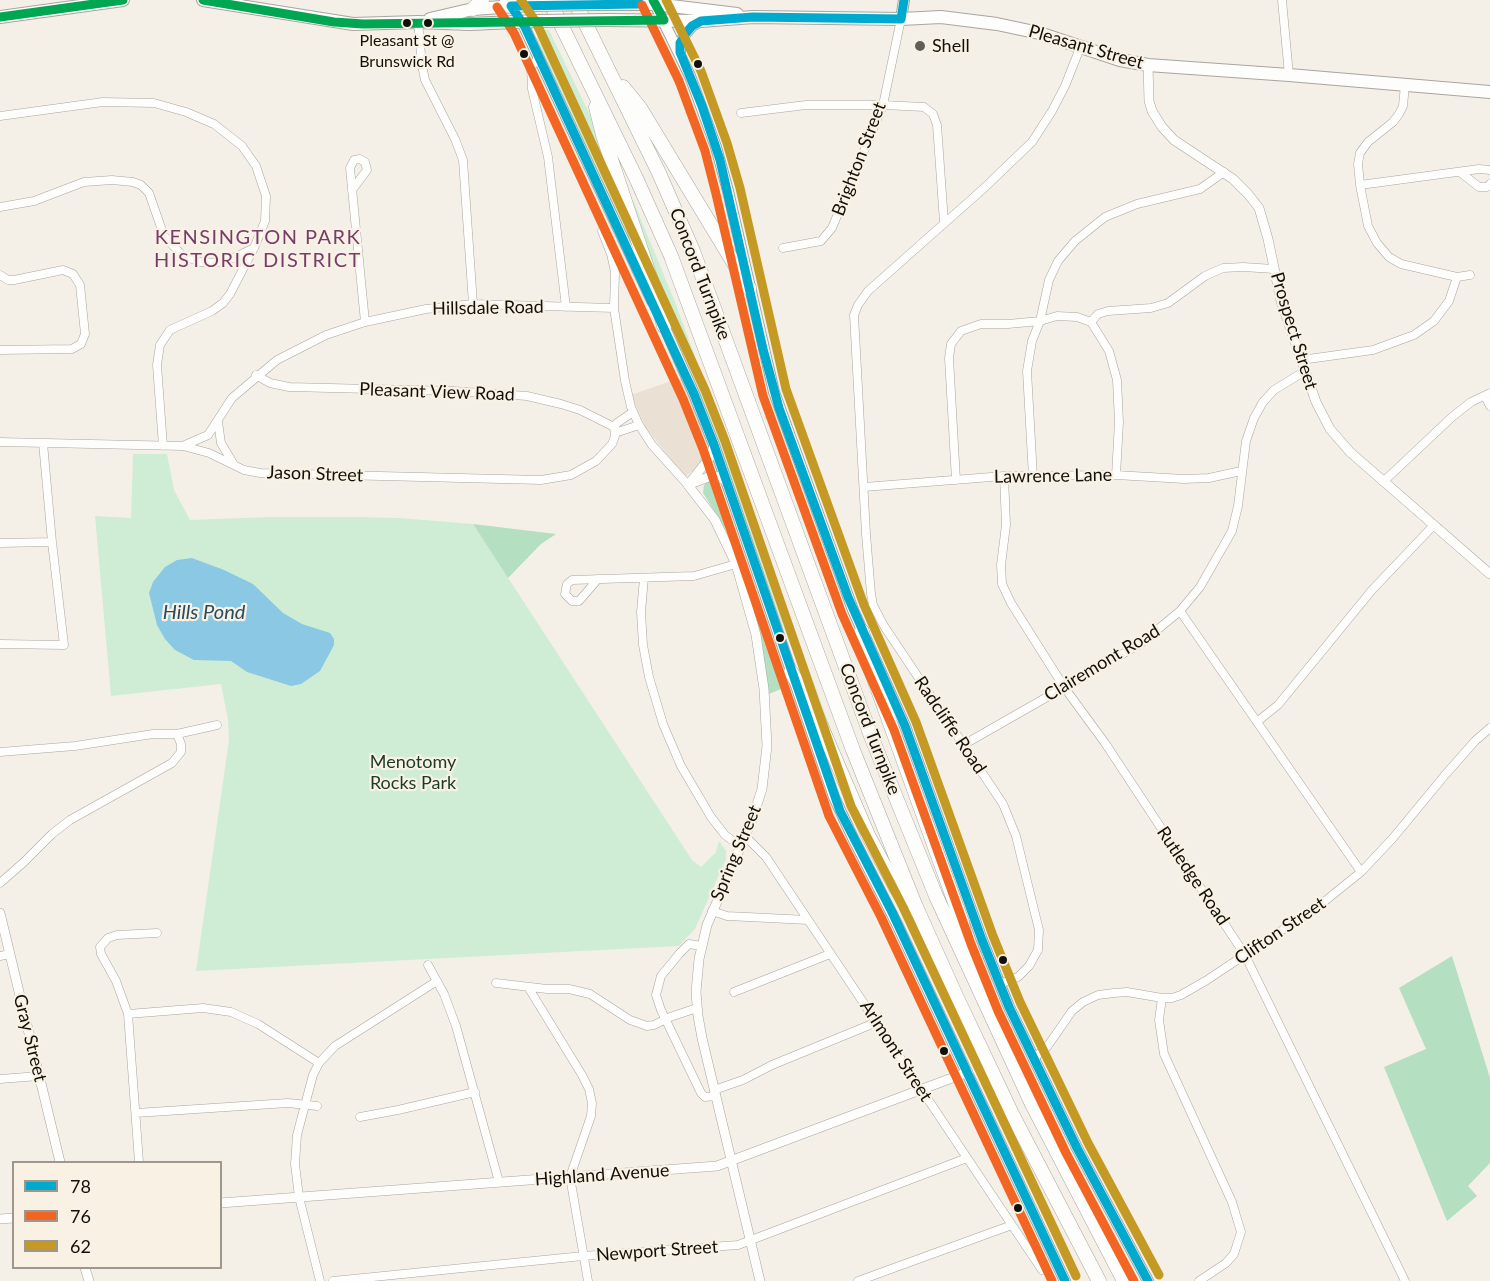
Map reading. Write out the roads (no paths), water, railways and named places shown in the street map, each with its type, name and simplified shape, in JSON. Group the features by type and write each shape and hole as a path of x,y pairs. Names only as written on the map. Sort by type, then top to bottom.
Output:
{"highway":[{"name":"Concord Turnpike","path":"549,0 640,187 681,282 849,741 928,934 1024,1140 1099,1281"},
{"name":"Concord Turnpike","path":"574,0 655,164 693,251 882,763 921,861 974,982 1044,1130 1124,1281"},
{"path":"607,67 640,108 750,288"},
{"path":"591,85 603,135 664,326"},
{"path":"862,631 869,665 962,922 974,982"},
{"path":"791,672 812,705 867,835 896,888 928,934"}],"main road":[{"path":"0,17 123,0"},
{"name":"Pleasant Street","path":"203,0 344,23 470,24 606,20 701,21 753,17 901,19 941,17 997,24 1039,33 1120,60 1148,65 1490,92"},
{"name":"Brighton Street","path":"901,19 904,0"},
{"path":"639,2 657,20"},
{"path":"654,2 657,20"},
{"name":"Pleasant Street","path":"418,22 478,5 509,3 530,5 654,2 753,17"},
{"path":"509,3 522,22 539,57 694,394 727,482 840,811 892,912 1065,1281"},
{"name":"Concord Turnpike","path":"657,20 680,52 702,106 720,160 779,408 845,589 905,726 1000,984 1087,1167 1148,1281"},
{"path":"680,52 680,44 686,33 701,21"}],"street":[{"path":"1282,0 1289,75"},
{"name":"Brighton Street","path":"783,248 817,242 828,234 883,105 901,19"},
{"path":"418,22 425,80 463,160 473,304"},
{"path":"944,222 983,189 1032,142 1065,86 1080,48"},
{"path":"539,57 532,65 531,81 549,164 566,307"},
{"name":"Prospect Street","path":"1148,65 1149,101 1162,127 1174,140 1224,172 1241,186 1259,208 1267,233 1278,291 1320,412 1330,429 1350,452 1383,482 1490,574"},
{"path":"1405,85 1403,106 1399,114 1393,122 1368,142 1360,153 1358,164 1360,186 1368,226 1377,243 1389,257 1401,264 1457,277 1470,275"},
{"path":"0,116 103,102 138,101 171,107 207,121 242,146 250,157 266,196 266,213 254,248 223,303 212,311 170,330 160,345 157,365 163,446"},
{"path":"741,113 806,105 924,107 933,114 937,125 944,222"},
{"path":"1360,186 1479,169 1490,170"},
{"path":"1033,477 1027,371 1032,341 1040,321 1049,280 1058,261 1088,228 1105,217 1125,208 1200,189 1224,172"},
{"path":"1460,172 1479,187 1487,187 1490,184"},
{"path":"0,207 34,201 84,182 112,180 133,182 141,185 149,193 161,230 172,246 182,255 200,262 215,263 254,248"},
{"path":"352,190 365,322"},
{"name":"Radcliffe Road","path":"944,222 868,291 858,305 854,320 870,594 884,626 1010,818 1040,930 1038,950 1029,966 1018,977 1000,984"},
{"name":"Spring Street","path":"602,231 615,272 614,308 626,387 633,412 659,454 715,519 736,564 758,642 767,730 762,789 746,836 712,911 702,945 697,975 697,1008 714,1093 760,1281"},
{"path":"1090,322 1098,314 1151,308 1168,303 1205,276 1223,267 1274,269"},
{"path":"0,274 8,280 63,270 74,274 80,285 85,334 81,344 72,350 0,350"},
{"path":"1301,360 1373,350 1414,335 1434,321 1444,308 1452,295 1457,277"},
{"name":"Hillsdale Road","path":"183,446 205,437 229,402 256,375 288,353 326,335 365,322 426,309 473,304 614,308"},
{"path":"956,480 949,358 951,344 958,333 971,326 1040,321 1057,316 1077,317 1090,322 1109,351 1117,380 1119,422 1116,475"},
{"name":"Clairemont Road","path":"963,744 1140,644 1180,611 1200,587 1232,531 1238,506 1246,441 1254,418 1263,402 1283,383 1305,371"},
{"name":"Pleasant View Road","path":"256,375 275,385 289,387 461,391 527,396 580,410 615,430"},
{"path":"1383,482 1471,402 1488,394 1490,406"},
{"name":"Jason Street","path":"0,442 183,446 209,453 235,467 260,473 552,480 575,473 591,464 611,446 615,430 623,417 633,412"},
{"path":"218,421 218,434 223,448 235,467"},
{"path":"615,430 639,425"},
{"path":"0,644 64,645 43,444"},
{"path":"688,485 711,456 714,445"},
{"name":"Lawrence Lane","path":"864,486 1004,476 1116,475 1184,479 1209,478 1241,471"},
{"path":"688,485 711,476 719,477 727,482"},
{"name":"Rutledge Road","path":"1004,476 1006,525 1001,565 1002,584 1011,603 1064,687 1105,743 1245,955 1405,1281"},
{"path":"1258,721 1278,705 1346,619 1433,526"},
{"path":"0,543 52,542"},
{"path":"598,579 699,575 736,564"},
{"path":"644,578 641,612 643,645 649,677 663,724 681,766 711,817 725,835 741,847"},
{"path":"1180,611 1361,872"},
{"path":"0,752 75,746 153,734 177,734 217,725"},
{"name":"Clifton Street","path":"1034,1059 1047,1047 1072,1011 1091,998 1107,993 1127,992 1172,998 1195,988 1320,905 1361,872 1393,838 1475,741 1490,728"},
{"path":"0,883 70,820 172,763 181,752 177,734"},
{"name":"Arlmont Street","path":"746,836 763,852 1041,1270"},
{"path":"712,911 727,916 808,920"},
{"name":"Gray Street","path":"0,913 5,955 60,1161"},
{"path":"139,1161 128,1014 100,947 108,938 117,935 157,933"},
{"path":"702,945 693,944 685,947 660,978 656,995 700,1093 705,1096 772,1065 877,1022"},
{"path":"734,992 830,954"},
{"path":"428,965 456,1026 499,1182"},
{"path":"320,1281 296,1177 296,1151 304,1104 319,1063 335,1046 437,981"},
{"path":"496,983 569,989 590,994 641,1025 652,1026 697,1008"},
{"path":"528,987 582,1075 590,1096 591,1116 570,1178 588,1281"},
{"path":"1162,998 1159,1020 1164,1054 1240,1224 1240,1241 1234,1254 1226,1263 1199,1281"},
{"path":"128,1014 203,1008 231,1012 258,1024 319,1063"},
{"name":"Highland Avenue","path":"222,1203 713,1167 968,1072"},
{"path":"0,1079 39,1076"},
{"path":"360,1117 475,1092"},
{"path":"136,1113 288,1102 317,1106"},
{"name":"Newport Street","path":"333,1281 583,1256 738,1245 967,1158"},
{"path":"858,1281 1012,1225"}],"water":[{"name":"Hills Pond","path":"192,558 253,584 283,613 302,624 330,633 334,639 334,645 320,671 301,684 291,686 247,672 231,661 194,660 175,650 157,625 149,593 153,582 165,567 177,560"}],"place":[{"name":"Pleasant St @ Brunswick Rd","path":"407,23"},
{"name":"Shell","path":"920,46"}],"district":[{"name":"KENSINGTON PARK HISTORIC DISTRICT","path":"258,250"}],"park label":[{"name":"Menotomy Rocks Park","path":"413,772"}]}
